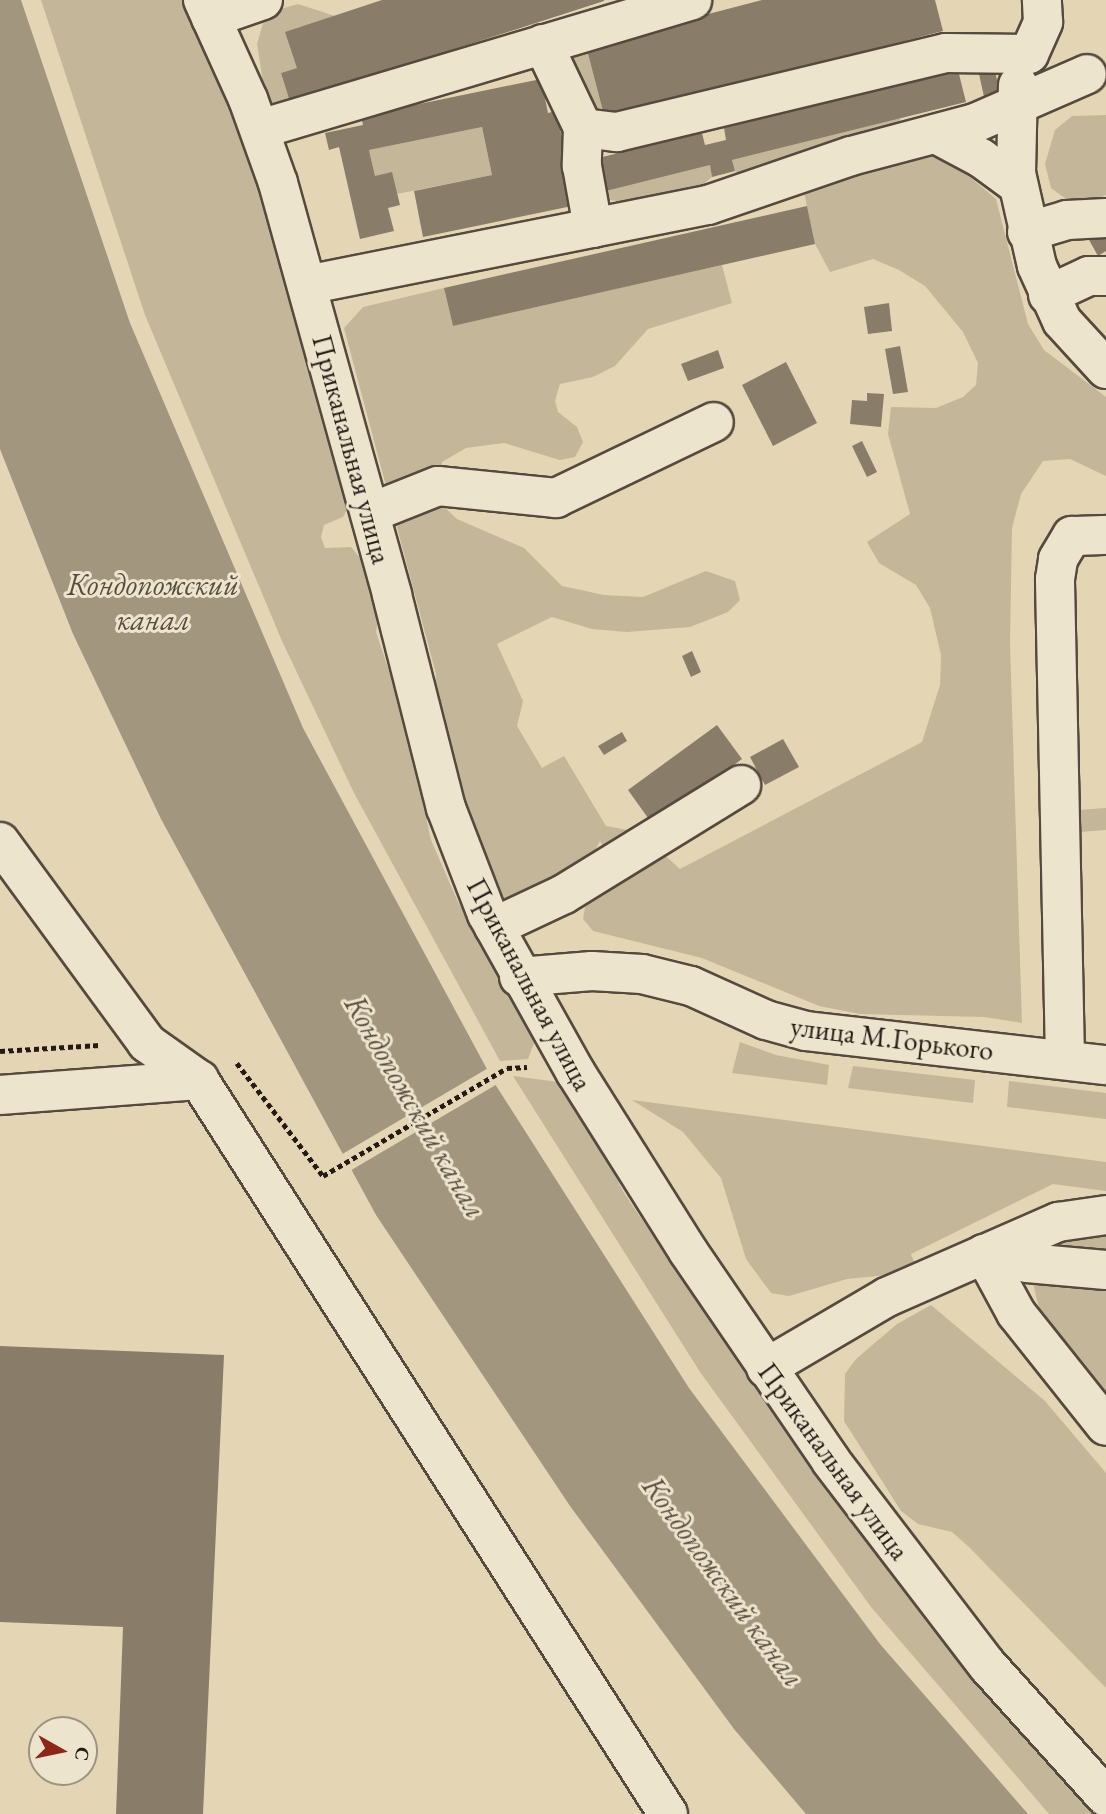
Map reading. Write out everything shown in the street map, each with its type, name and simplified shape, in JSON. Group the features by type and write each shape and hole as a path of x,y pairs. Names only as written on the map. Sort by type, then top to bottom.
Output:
{"street":[{"path":"207,9 263,0"},
{"path":"260,129 692,0"},
{"path":"1042,0 1043,22 1022,71 1016,108 1018,185 1027,232 1048,295 1076,341 1106,369"},
{"name":"Приканальная улица","path":"207,9 260,129 307,285 370,513 446,808 494,928 519,977 688,1251 766,1368 937,1602 1106,1797"},
{"path":"543,44 583,128 582,166 593,228"},
{"path":"583,128 603,133 634,130 946,53 1029,54 1096,75"},
{"path":"307,285 708,205 851,156 936,134 1016,108 1096,75"},
{"path":"936,134 981,158 1018,185"},
{"path":"1027,232 1067,220 1106,218"},
{"path":"1048,295 1089,276 1106,276"},
{"path":"370,513 438,486 556,498 715,422"},
{"path":"1065,1059 1055,579 1058,559 1072,536 1106,535"},
{"path":"494,928 564,894 741,785"},
{"path":"0,842 146,1043 199,1080 668,1814"},
{"name":"улица М.Горького","path":"519,977 592,971 642,974 691,986 766,1020 806,1031 1106,1065"},
{"path":"0,1094 199,1080"},
{"path":"766,1368 857,1311 1058,1222 1106,1215"},
{"path":"984,1254 1027,1264 1106,1270"},
{"path":"984,1254 1017,1313 1103,1417"}],"path":[{"path":"328,1173 498,1073 513,1066 527,1067"}],"shaded area":[{"path":"41,0 188,0 243,117 350,504 343,517 324,525 321,537 325,548 351,547 361,559 378,619 376,632 403,712 431,840 458,902 537,1035 528,1059 500,1061 354,793 282,641 145,315"},
{"path":"298,4 335,16 297,68 281,73 290,102 275,110 264,89 257,44 263,23 277,10"},
{"path":"586,46 605,119 577,86 571,66 577,50"},
{"path":"1106,115 1106,195 1087,204 1066,199 1051,188 1045,164 1055,130 1072,116"},
{"path":"900,118 902,132 743,175 735,171 732,160"},
{"path":"482,127 492,175 397,194 375,176 369,150"},
{"path":"929,156 953,163 996,199 1028,324 1044,350 1106,397 1106,476 1070,459 1043,461 1021,494 1012,528 1010,644 1022,1023 984,1017 860,1014 819,1006 702,958 593,931 583,919 585,907 616,887 618,875 600,841 594,852 543,890 507,901 495,889 474,852 435,698 436,674 344,328 363,307 444,288 453,326 722,265 732,303 648,329 615,366 593,377 560,384 555,401 558,412 577,427 583,442 575,457 560,460 504,443 466,448 442,462 440,476 443,506 457,519 524,548 562,586 604,595 643,597 706,571 735,581 740,600 728,612 690,627 627,632 592,629 552,617 497,644 523,701 517,726 542,768 564,756 606,826 639,832 680,869 922,742 940,685 941,655 930,608 916,585 879,563 867,542 910,514 888,434 891,407 936,408 963,397 976,385 978,363 963,332 925,286 899,270 873,259 830,272 815,244 803,187 905,158"},
{"path":"710,165 712,177 695,191 662,199 623,202 610,200 602,192"},
{"path":"1106,808 1106,830 1080,832 1078,810"},
{"path":"740,1042 776,1055 829,1065 827,1085 732,1073"},
{"path":"853,1066 975,1080 973,1103 848,1088"},
{"path":"513,1076 566,1083 624,1193 775,1415 963,1661 1096,1814 1049,1814 871,1607 700,1372"},
{"path":"1009,1081 1106,1093 1106,1119 1007,1107"},
{"path":"632,1100 1106,1162 1106,1191 1053,1184 911,1254 918,1272 847,1279 789,1296 771,1293 746,1259 721,1178 683,1132"},
{"path":"1106,1227 1106,1260 1030,1254 1044,1242"},
{"path":"1106,1281 1106,1395 1045,1320 1038,1304 1033,1283"},
{"path":"931,1305 1045,1401 1106,1473 1106,1688 952,1532 918,1524 901,1511 844,1421 845,1374 856,1359 897,1324"}],"water":[{"name":"Кондопожский канал","path":"0,0 21,0 130,323 303,728 495,1084 689,1388 880,1644 1028,1814 806,1814 734,1729 570,1506 376,1215 161,819 73,634 0,449"}],"pier":[{"path":"490,1067 499,1083 348,1172 339,1156"}],"building":[{"path":"382,0 604,1 290,102 281,73 297,68 285,32"},
{"path":"762,0 935,0 943,31 605,119 586,46"},
{"path":"958,70 966,102 732,160 735,171 712,177 710,165 602,192 594,159 702,133 705,145 726,140 724,128"},
{"path":"995,71 1002,102 986,106 979,74"},
{"path":"541,79 548,113 556,111 577,205 423,237 414,191 492,175 482,127 369,150 375,176 392,172 400,205 388,208 394,231 360,239 339,147 329,150 325,133 363,125 361,116"},
{"path":"807,206 815,244 453,326 444,288"},
{"path":"1106,236 1106,251 1098,256 1088,238"},
{"path":"889,303 892,331 868,334 864,307"},
{"path":"900,346 908,392 893,394 885,349"},
{"path":"718,350 724,368 688,381 681,364"},
{"path":"786,362 817,423 773,446 742,385"},
{"path":"867,393 884,394 881,427 850,424 852,400 867,401"},
{"path":"862,441 877,472 867,477 852,446"},
{"path":"692,651 701,672 691,677 682,656"},
{"path":"717,725 742,759 653,825 628,790"},
{"path":"622,732 627,741 604,755 598,746"},
{"path":"783,739 799,767 765,785 750,757"},
{"path":"0,1346 224,1355 203,1814 116,1814 123,1627 0,1622"}]}
